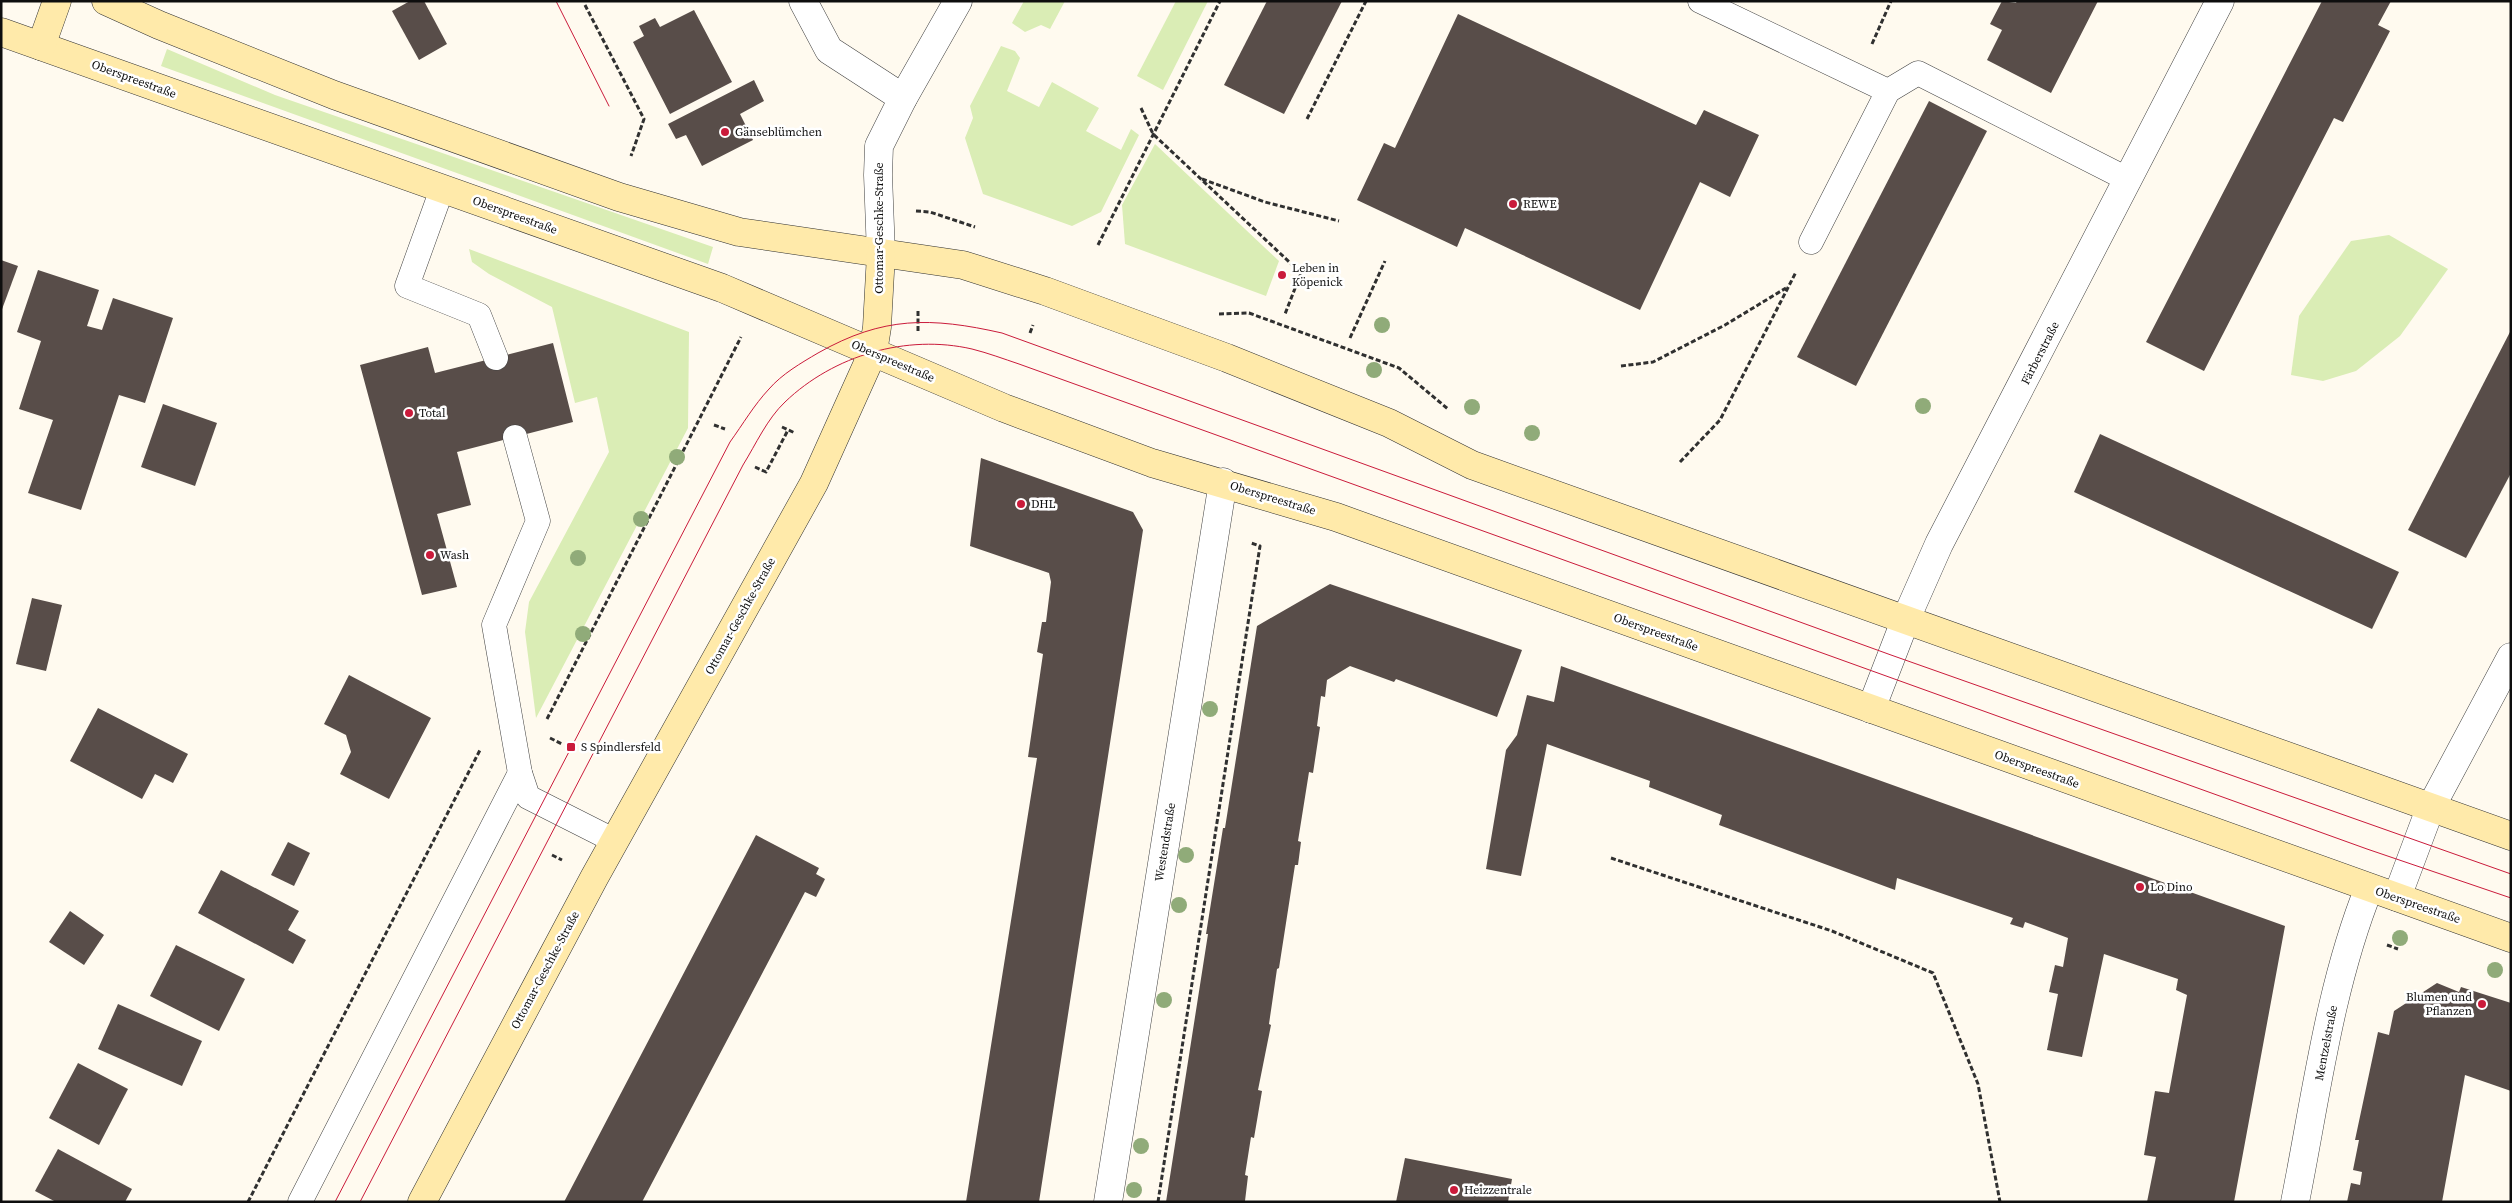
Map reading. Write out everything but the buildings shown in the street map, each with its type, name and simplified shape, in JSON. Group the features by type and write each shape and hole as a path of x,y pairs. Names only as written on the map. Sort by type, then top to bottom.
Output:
{"main road":[{"path":"41,46 57,1"},
{"path":"106,1 159,25 334,95 619,197 738,232 963,265 1070,299 1227,358 1389,423 1472,465 2430,809 2511,836"},
{"name":"Oberspreestraße","path":"1,32 722,288 1004,408 1152,463 1186,474 1223,482 1336,517 2511,938"},
{"name":"Ottomar-Geschke-Straße","path":"422,1202 615,841 814,483 873,352 877,327 881,254"}],"street":[{"path":"803,1 829,50 863,74 904,98"},
{"name":"Ottomar-Geschke-Straße","path":"881,254 878,175 879,146 958,1"},
{"name":"Färberstraße","path":"1871,709 1905,621 1939,544 2220,1"},
{"name":"Westendstraße","path":"1108,1202 1204,588 1223,482"},
{"path":"2397,898 2430,809 2511,657"},
{"name":"Mentzelstraße","path":"2295,1202 2334,1002 2352,932 2369,888"}],"lane":[{"path":"1700,1 1888,91"},
{"path":"1811,242 1888,91 1918,73 2129,180"},
{"path":"442,189 407,286 479,315 496,358"},
{"path":"516,437 538,521 494,625 520,773 528,796 615,841"},
{"path":"300,1202 520,773"}],"path":[{"path":"1098,245 1220,1"},
{"path":"1306,119 1366,1"},
{"path":"585,5 644,119 631,156"},
{"path":"1141,108 1152,134 1301,273 1285,314"},
{"path":"1199,178 1265,202 1338,221"},
{"path":"1680,462 1720,420 1811,242"},
{"path":"1350,338 1385,261"},
{"path":"1621,366 1653,362 1724,325 1787,288"},
{"path":"547,720 744,331"},
{"path":"714,425 725,429"},
{"path":"782,427 798,435"},
{"path":"755,468 766,472 788,430"},
{"path":"1158,1202 1260,546"},
{"path":"550,738 562,744"},
{"path":"248,1202 484,741"},
{"path":"552,855 566,863"},
{"path":"1611,858 1832,931 1933,973 1978,1084 2000,1202"}],"green space":[{"path":"1024,1 1065,1 1050,29 1041,25 1025,32 1012,23"},
{"path":"1176,1 1208,1 1163,90 1137,76"},
{"path":"1001,46 1015,51 1020,58 1007,91 1039,107 1052,82 1099,108 1086,131 1121,150 1131,129 1139,135 1101,212 1072,226 983,194 965,138 973,118 970,106"},
{"path":"167,49 275,95 713,247 708,264 161,66"},
{"path":"1155,144 1279,261 1266,296 1125,244 1122,205"},
{"path":"2389,235 2448,269 2400,336 2356,371 2323,381 2291,375 2299,316 2351,241"},
{"path":"469,249 689,332 688,428 536,718 525,632 529,602 609,452 597,397 575,403 552,307 489,274 472,262"}],"tram line":[{"path":"556,1 609,106"},
{"path":"335,1202 730,442 764,395 774,384 798,365 842,341 886,326 908,323 952,324 1002,333 1891,655 2511,874"},
{"path":"360,1202 743,465 767,424 785,402 804,386 826,372 873,352 897,347 922,344 947,345 990,354 2367,849 2511,898"}],"place":[{"name":"Gänseblümchen","path":"725,132"},
{"name":"REWE","path":"1513,204"},
{"name":"Leben in Köpenick","path":"1282,275"},
{"name":"Total","path":"409,413"},
{"name":"DHL","path":"1021,504"},
{"name":"Wash","path":"430,555"},
{"name":"S Spindlersfeld","path":"571,747"},
{"name":"Lo Dino","path":"2140,887"},
{"name":"Blumen und Pflanzen","path":"2482,1004"},
{"name":"Heizzentrale","path":"1454,1190"}]}
